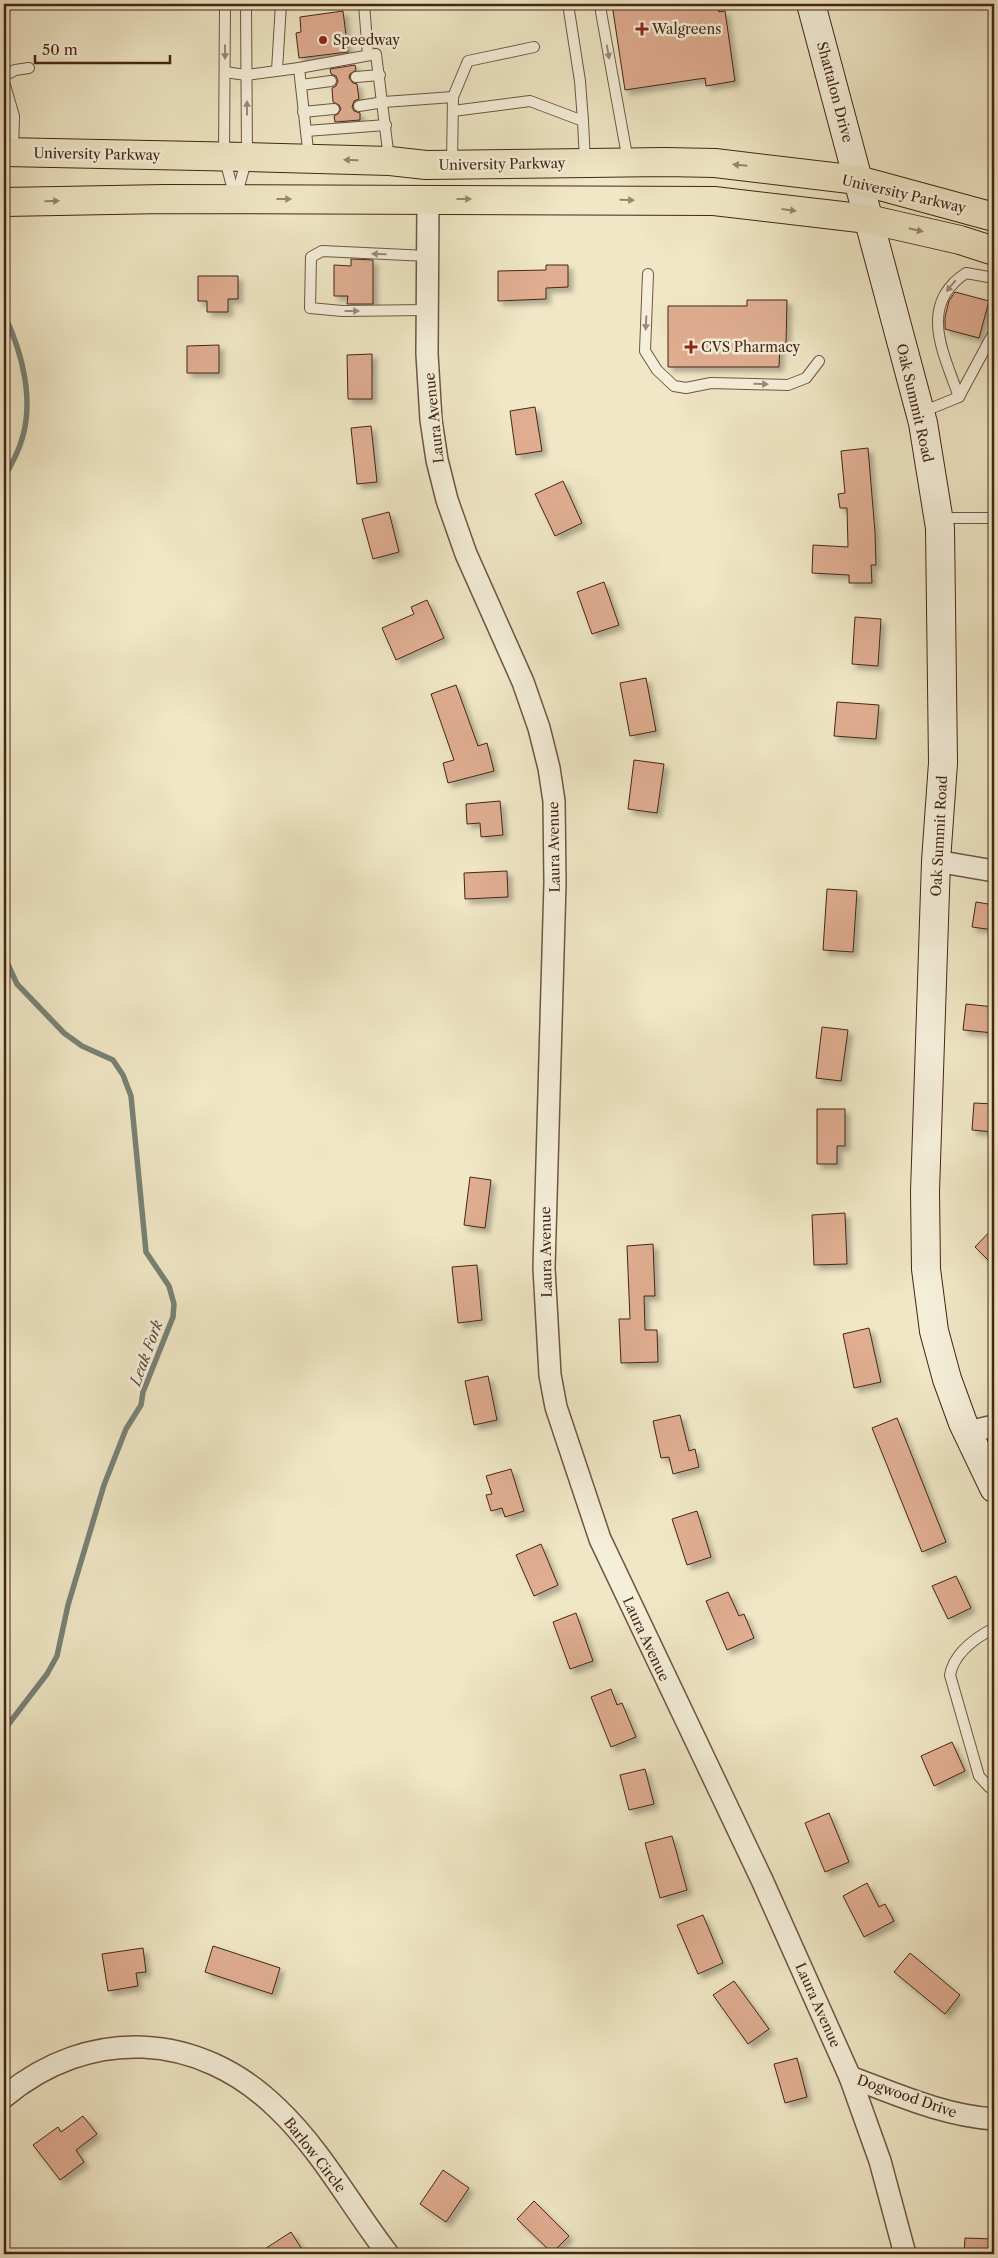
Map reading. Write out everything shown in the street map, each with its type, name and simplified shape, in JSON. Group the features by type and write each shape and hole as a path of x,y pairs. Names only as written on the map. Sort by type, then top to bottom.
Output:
{"main road":[{"name":"Shattalon Drive","path":"811,4 858,180"},
{"name":"University Parkway","path":"8,152 390,161 426,165 628,162 715,163 858,180 994,217"},
{"name":"Oak Summit Road","path":"858,180 920,413 938,518 943,763 936,861 925,1192 926,1269 934,1331 946,1379 994,1488"},
{"path":"4,202 236,199 714,201 868,219 960,240 994,251"}],"street":[{"name":"Laura Avenue","path":"428,199 427,354 431,420 437,460 447,500 466,554 523,682 539,728 549,768 554,801 555,883 544,1268 550,1375 556,1407 600,1540 762,1880 850,2077 880,2161 905,2254"},
{"path":"936,861 994,871"},
{"path":"968,1432 994,1426"},
{"name":"Barlow Circle","path":"4,2096 23,2081 51,2064 106,2048 163,2049 203,2060 225,2070 253,2087 278,2108 320,2158 388,2254"},
{"name":"Dogwood Drive","path":"850,2077 916,2102 975,2118 994,2119"}],"lane":[{"path":"225,4 225,72 236,157 236,199"},
{"path":"236,199 236,157 246,74 246,4"},
{"path":"277,70 281,4"},
{"path":"364,4 368,55"},
{"path":"568,4 580,82 585,163"},
{"path":"602,4 601,12 628,162"},
{"path":"452,164 453,98 468,61 534,48"},
{"path":"225,72 246,74 299,68 376,54 384,102 390,161"},
{"path":"4,76 15,70 28,68"},
{"path":"299,68 309,160"},
{"path":"356,78 380,75"},
{"path":"301,85 331,81"},
{"path":"4,82 14,116 8,152"},
{"path":"359,106 384,102 453,98"},
{"path":"453,110 530,101 583,121"},
{"path":"303,112 334,109"},
{"path":"306,131 386,125"},
{"path":"428,256 322,251 311,256 310,308 342,311 428,310"},
{"path":"648,274 645,351 657,370 674,386 686,388 711,383 788,385 806,378 819,361"},
{"path":"959,397 941,346 937,322 942,298 952,282 966,274 994,278"},
{"path":"920,413 959,397 994,332"},
{"path":"938,518 994,518"},
{"path":"994,1628 984,1633 966,1648 952,1664 950,1675 979,1776 989,1787 994,1788"}],"building":[{"name":"Walgreens","path":"612,4 718,4 719,12 725,11 735,81 706,86 705,78 625,90"},
{"path":"343,11 348,52 299,58 296,33 301,32 300,17"},
{"path":"355,65 356,70 350,74 349,78 353,83 357,84 359,99 354,101 352,107 354,111 360,113 360,120 335,122 334,116 341,109 339,105 333,102 332,88 336,86 338,81 336,76 331,74 330,69"},
{"path":"351,259 373,260 373,304 347,304 348,296 334,296 334,265 351,266"},
{"path":"546,265 568,265 568,287 546,288 546,299 498,301 498,271 546,270"},
{"path":"198,276 238,276 238,299 228,299 228,312 207,312 207,301 198,301"},
{"path":"955,292 989,301 979,338 945,329 945,317 949,301"},
{"name":"CVS Pharmacy","path":"747,300 787,300 786,343 780,343 779,367 668,367 668,306 747,306"},
{"path":"219,345 219,373 187,373 187,346"},
{"path":"372,354 372,399 348,399 347,355"},
{"path":"535,407 542,451 516,455 510,411"},
{"path":"371,426 377,482 357,484 351,428"},
{"path":"868,448 876,565 871,565 872,583 849,583 849,575 812,573 813,545 848,547 847,508 840,508 838,494 845,493 841,451"},
{"path":"563,481 582,523 555,536 535,494"},
{"path":"389,512 399,552 373,559 362,519"},
{"path":"604,582 619,625 592,634 577,592"},
{"path":"427,600 444,638 396,660 382,628 414,614 411,607"},
{"path":"855,617 881,619 878,666 852,664"},
{"path":"646,678 656,731 630,736 620,683"},
{"path":"456,685 478,746 487,743 494,771 448,783 443,763 454,760 431,694"},
{"path":"837,702 879,705 876,739 834,736"},
{"path":"634,760 664,764 657,813 628,809"},
{"path":"500,801 503,835 481,837 480,823 467,824 466,804"},
{"path":"507,871 508,897 465,899 464,873"},
{"path":"827,889 857,891 853,952 823,950"},
{"path":"976,902 994,905 994,930 972,927"},
{"path":"966,1004 994,1007 994,1033 963,1030"},
{"path":"822,1027 848,1030 841,1081 816,1078"},
{"path":"974,1103 994,1104 994,1132 972,1130"},
{"path":"817,1109 845,1109 845,1146 837,1146 837,1164 817,1164"},
{"path":"470,1177 491,1180 485,1228 464,1225"},
{"path":"845,1213 847,1264 814,1265 812,1215"},
{"path":"994,1227 994,1266 975,1247"},
{"path":"653,1244 655,1296 644,1296 645,1330 657,1330 658,1362 621,1363 619,1319 630,1319 627,1246"},
{"path":"477,1265 482,1320 458,1323 452,1267"},
{"path":"869,1328 881,1382 854,1388 843,1334"},
{"path":"488,1376 497,1420 474,1425 465,1381"},
{"path":"680,1415 689,1451 695,1449 699,1467 673,1474 669,1457 661,1458 653,1421"},
{"path":"897,1418 946,1542 922,1552 872,1428"},
{"path":"511,1469 524,1511 505,1517 502,1508 491,1511 486,1495 492,1494 486,1476"},
{"path":"697,1511 711,1557 687,1565 672,1519"},
{"path":"541,1544 558,1585 534,1596 516,1555"},
{"path":"956,1576 971,1608 948,1619 932,1586"},
{"path":"728,1592 739,1616 744,1614 754,1638 727,1650 706,1601"},
{"path":"576,1613 593,1661 570,1669 553,1622"},
{"path":"611,1689 617,1705 622,1703 636,1737 611,1747 591,1697"},
{"path":"952,1742 965,1771 934,1786 921,1756"},
{"path":"645,1769 654,1804 629,1810 620,1775"},
{"path":"829,1813 849,1862 825,1872 805,1823"},
{"path":"672,1836 687,1890 660,1898 645,1843"},
{"path":"867,1883 879,1907 885,1904 894,1921 864,1937 843,1896"},
{"path":"703,1915 723,1963 698,1974 677,1925"},
{"path":"213,1946 280,1968 272,1994 205,1972"},
{"path":"143,1948 146,1972 136,1973 138,1986 108,1991 102,1954"},
{"path":"910,1953 960,1995 945,2014 894,1972"},
{"path":"734,1981 769,2029 748,2044 713,1995"},
{"path":"797,2058 807,2097 785,2103 774,2064"},
{"path":"83,2116 97,2134 76,2150 84,2162 60,2180 33,2145 58,2127 61,2132"},
{"path":"443,2170 469,2188 446,2222 420,2204"},
{"path":"534,2201 569,2236 552,2253 517,2219"},
{"path":"291,2232 305,2254 257,2254"},
{"path":"965,2238 993,2239 992,2254 964,2254"}],"waterway":[{"name":"Leak Fork","path":"4,314 21,361 27,395 25,429 20,445 4,479"},
{"name":"Leak Fork","path":"4,956 17,984 64,1033 82,1046 113,1060 123,1075 131,1096 146,1252 169,1286 174,1304 173,1317 143,1392 141,1405 126,1429 104,1485 68,1605 57,1656 47,1674 4,1730"}],"place":[{"name":"Walgreens","path":"642,29"},
{"name":"Speedway","path":"323,40"},
{"name":"CVS Pharmacy","path":"691,347"}]}
